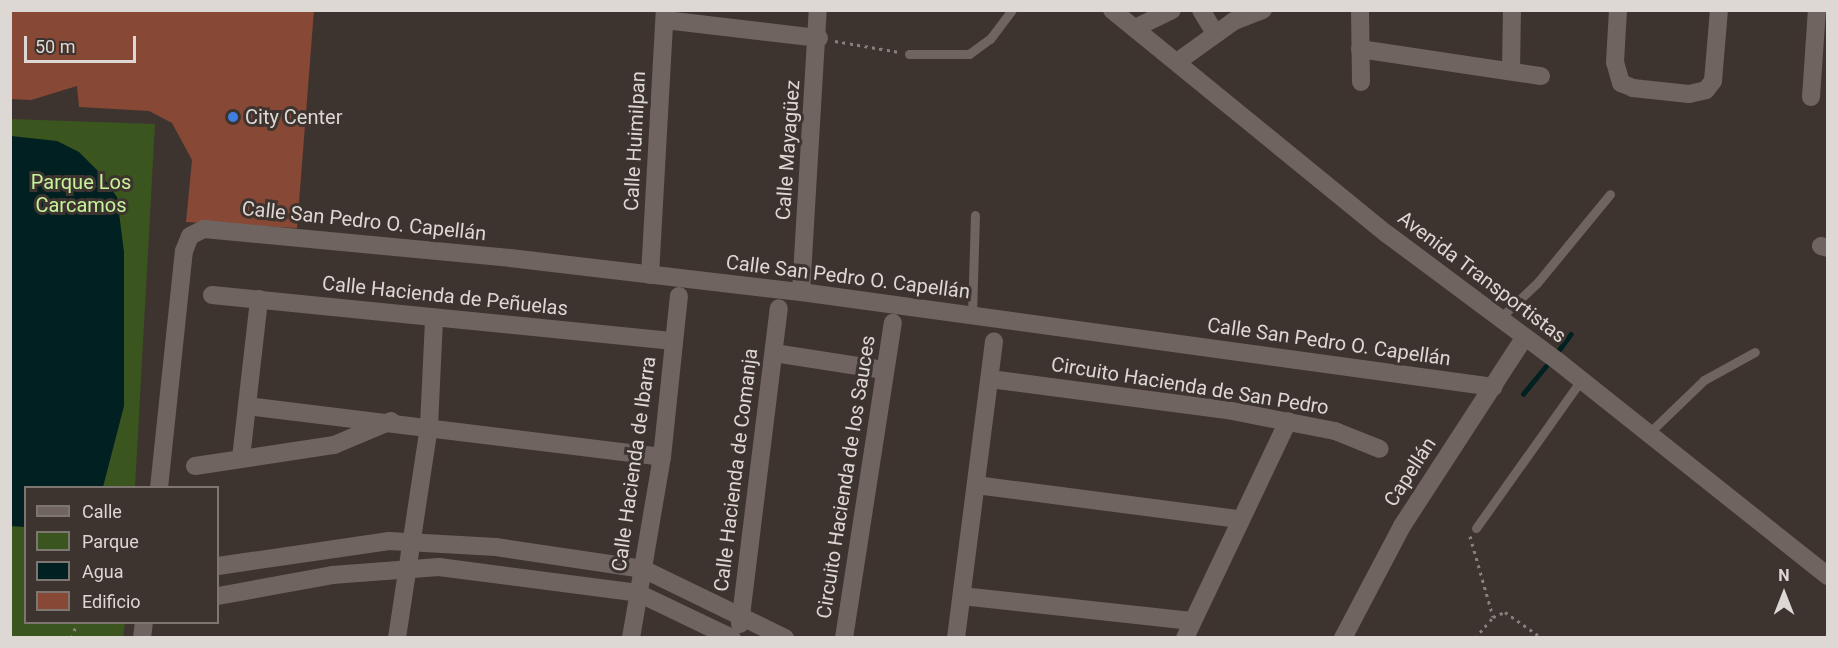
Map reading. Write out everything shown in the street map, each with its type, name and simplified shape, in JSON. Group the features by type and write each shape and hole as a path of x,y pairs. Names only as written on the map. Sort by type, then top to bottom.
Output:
{"street":[{"name":"Calle Mayagüez","path":"801,292 819,38 818,10"},
{"name":"Avenida Transportistas","path":"1112,10 1387,234 1560,363 1827,576"},
{"path":"1135,28 1172,10"},
{"path":"1201,10 1215,33"},
{"path":"1177,62 1215,33 1263,10"},
{"path":"1360,10 1361,82"},
{"path":"1511,71 1512,10"},
{"path":"1618,10 1615,62 1621,83 1633,88 1689,94 1706,90 1713,81 1719,10"},
{"path":"1811,97 1817,10"},
{"path":"665,15 819,38"},
{"name":"Calle Huimilpan","path":"650,275 665,15"},
{"path":"1360,49 1541,76"},
{"name":"Calle San Pedro O. Capellán","path":"159,486 184,251 194,233 204,230 230,230 801,292 1494,387"},
{"name":"Calle Hacienda de Peñuelas","path":"212,295 434,319 674,341"},
{"name":"Calle Hacienda de Ibarra","path":"632,638 662,457 679,296"},
{"path":"241,458 259,300"},
{"name":"Calle Hacienda de Comanja","path":"738,638 779,308"},
{"path":"397,638 429,426 434,319"},
{"name":"Circuito Hacienda de los Sauces","path":"844,638 884,369 893,323"},
{"path":"956,638 994,341"},
{"name":"Capellán","path":"1343,638 1402,526 1494,387 1530,342"},
{"path":"774,353 884,369"},
{"name":"Circuito Hacienda de San Pedro","path":"990,379 1288,421 1335,431 1380,449"},
{"path":"247,406 391,421 662,457"},
{"path":"195,466 334,445 391,421"},
{"path":"962,596 1189,629 1239,519 1288,421"},
{"path":"976,485 1239,519"},
{"path":"219,566 372,542 412,541 496,547 643,569 740,614 785,638"},
{"path":"219,596 332,575 409,567 492,572 638,593 732,638"}],"lane":[{"path":"909,54 969,54 990,39 1012,10"},
{"path":"1499,319 1537,283 1610,194"},
{"path":"972,315 975,215"},
{"path":"1648,433 1704,380 1755,352"},
{"path":"1476,528 1581,380"}],"path":[{"path":"819,38 909,54"},
{"path":"1476,528 1468,539 1493,616"},
{"path":"1475,638 1493,616 1500,612 1510,613 1542,638"}],"green space":[{"name":"Parque Los Carcamos","path":"11,119 155,124 135,486 24,486 24,624 125,624 123,637 11,638"}],"water":[{"name":"Parque Los Carcamos","path":"11,136 57,141 79,152 100,173 117,197 124,252 124,406 103,486 24,486 24,527 10,526"}],"building":[{"name":"City Center","path":"10,10 314,10 297,228 186,222 192,160 172,123 149,111 79,107 77,86 31,100 10,99"}],"waterway":[{"path":"1555,355 1571,334"},
{"path":"1523,394 1550,361"}],"place":[{"name":"City Center","path":"233,117"}]}
